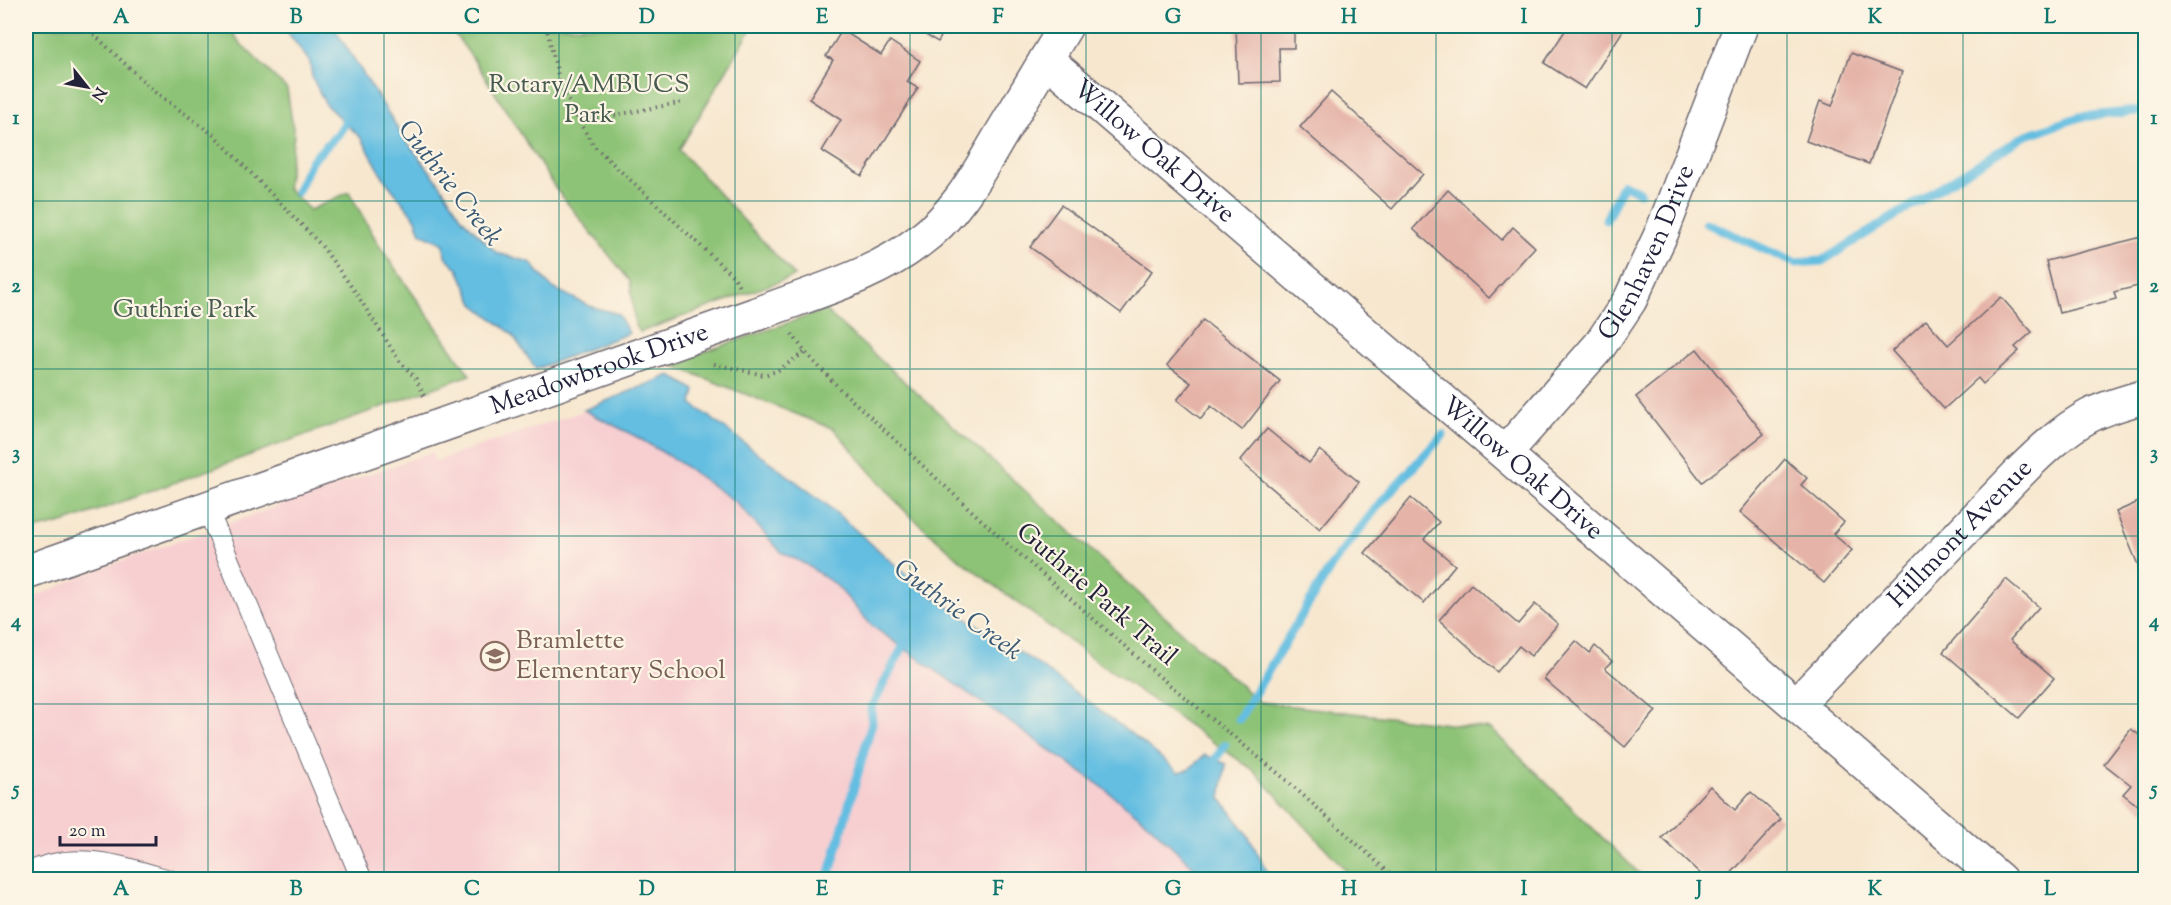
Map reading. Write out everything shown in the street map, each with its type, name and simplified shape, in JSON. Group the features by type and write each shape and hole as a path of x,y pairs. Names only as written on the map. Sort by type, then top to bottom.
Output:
{"street":[{"name":"Meadowbrook Drive","path":"26,572 765,311 857,276 889,261 919,242 952,210 976,176 1066,26"},
{"name":"Glenhaven Drive","path":"1505,453 1600,345 1630,300 1662,232 1741,26"},
{"name":"Willow Oak Drive","path":"1046,59 2000,879"},
{"name":"Hillmont Avenue","path":"1797,704 2047,446 2091,415 2145,396"}],"lane":[{"path":"207,508 362,879"},
{"path":"26,874 49,865 86,860 126,867 169,879"}],"path":[{"path":"85,26 155,92 215,136 321,245 356,293 398,359 416,379 426,401"},
{"path":"546,26 561,87 595,147 734,277 743,294"},
{"path":"579,122 684,102"},
{"name":"Guthrie Park Trail","path":"786,325 805,352 840,389 1001,538 1160,677 1284,778 1397,879"}],"shaded area":[{"name":"Bramlette Elementary School","path":"625,397 1225,879 26,879 26,601 99,569 432,452 435,461"}],"green space":[{"name":"Guthrie Park","path":"26,26 227,26 241,44 287,89 294,135 287,188 310,210 349,192 380,247 470,375 66,522 26,532"},
{"name":"Rotary/AMBUCS Park","path":"449,26 753,26 679,150 795,276 640,332 635,326 630,281 556,189 474,60"},
{"path":"825,310 1259,702 1491,729 1645,879 1354,879 1253,770 1096,661 959,559 903,509 834,429 669,364"}],"water":[{"path":"283,26 333,26 404,138 440,184 462,218 497,253 530,262 551,287 589,306 618,314 629,333 536,369 512,334 474,304 458,269 445,256 444,244 421,233 416,219 385,180 362,139 326,105 312,77 310,62"},
{"path":"670,375 695,390 692,404 826,504 926,592 1033,661 1141,741 1178,772 1188,770 1205,755 1226,764 1221,799 1246,832 1271,879 1206,879 1150,825 1101,786 872,626 836,585 805,564 781,552 737,503 677,461 637,437 584,410"}],"building":[{"path":"910,26 947,26 938,42"},
{"path":"1236,26 1294,26 1294,48 1279,48 1280,82 1238,83"},
{"path":"1568,26 1626,26 1585,89 1544,63"},
{"path":"842,30 881,55 890,41 920,61 907,82 918,88 862,176 822,151 841,120 809,99 833,60 826,56"},
{"path":"1851,53 1902,72 1869,164 1806,141 1820,101 1832,106"},
{"path":"1331,92 1423,174 1392,209 1300,127"},
{"path":"1448,190 1502,240 1513,227 1535,247 1489,298 1413,229"},
{"path":"1061,205 1152,271 1121,313 1030,247"},
{"path":"2146,236 2146,284 2114,292 2116,299 2059,313 2046,261"},
{"path":"2001,297 2032,332 2015,347 2019,351 1983,384 1978,378 1944,409 1892,351 1926,320 1948,345"},
{"path":"1203,320 1280,381 1242,430 1211,406 1201,419 1177,400 1191,383 1167,365"},
{"path":"1697,349 1764,434 1702,482 1636,397"},
{"path":"1267,429 1309,463 1320,450 1359,482 1320,529 1240,461"},
{"path":"1785,459 1807,478 1801,485 1844,522 1833,534 1852,550 1824,583 1740,512"},
{"path":"1411,498 1439,522 1424,539 1455,565 1424,603 1365,553"},
{"path":"2145,499 2145,582 2116,512"},
{"path":"2006,579 2039,607 2010,640 2054,678 2019,718 1943,652"},
{"path":"1471,584 1518,624 1535,604 1558,624 1531,656 1519,646 1497,672 1439,620"},
{"path":"1576,641 1590,653 1595,646 1612,661 1605,668 1656,711 1625,747 1544,679"},
{"path":"2131,729 2146,740 2146,812 2123,794 2131,785 2104,764"},
{"path":"1710,786 1735,810 1751,792 1781,819 1725,880 1707,880 1662,838"}],"waterway":[{"path":"1706,223 1795,263 1822,261 2024,136 2080,117 2146,110"},
{"path":"297,192 311,161 338,134 351,114"},
{"path":"1606,220 1623,184 1640,192"},
{"path":"1239,719 1332,565 1380,503 1443,435"},
{"path":"828,880 872,723 871,708 907,639"},
{"path":"1210,767 1225,745"}],"place":[{"name":"Bramlette Elementary School","path":"495,656"}],"water label":[{"name":"Guthrie Creek","path":"449,184"},
{"name":"Guthrie Creek","path":"957,611"}]}
